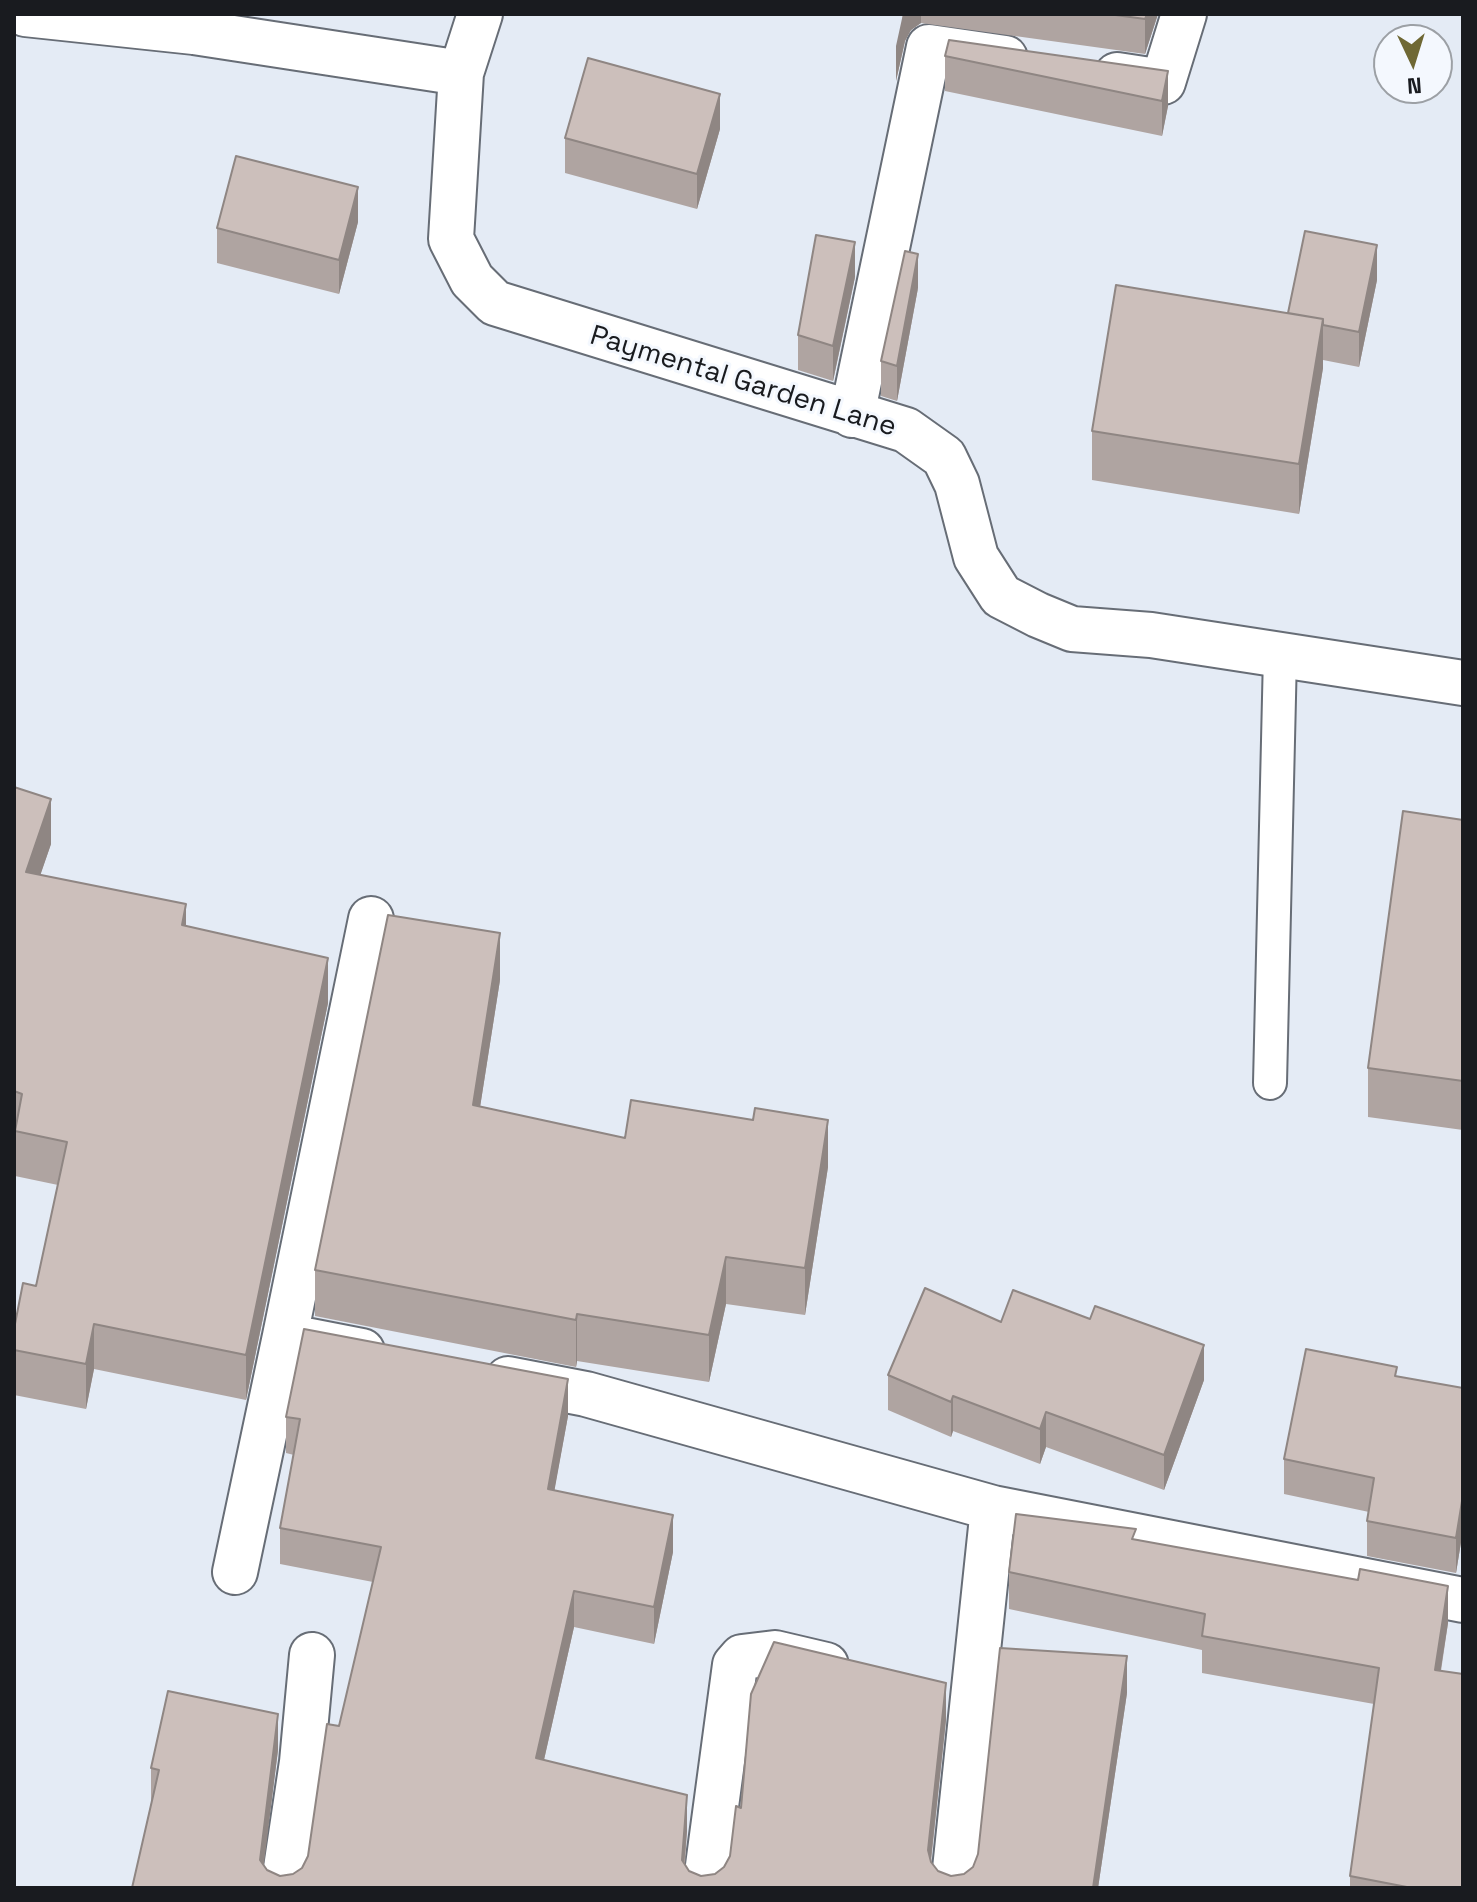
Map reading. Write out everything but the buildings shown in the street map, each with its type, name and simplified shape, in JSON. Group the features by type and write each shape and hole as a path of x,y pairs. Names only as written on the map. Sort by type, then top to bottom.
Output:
{"street":[{"path":"25,14 194,32 461,73"},
{"name":"Paymental Garden Lane","path":"480,14 461,73 451,239 472,280 495,303 906,430 944,457 957,484 976,557 1001,596 1072,629 1151,635 1463,683"},
{"path":"1085,70 1163,82 1184,14"},
{"path":"852,415 929,47 1038,63"},
{"path":"235,1572 371,919"},
{"path":"285,1336 406,1359"},
{"path":"466,1371 586,1394 993,1508 1463,1600"},
{"path":"953,1888 993,1508"},
{"path":"705,1888 735,1665 742,1657 775,1653 867,1675"},
{"path":"283,1888 302,1762 312,1655"},
{"path":"928,1690 974,1701"}],"lane":[{"path":"1270,1083 1280,655"}]}
